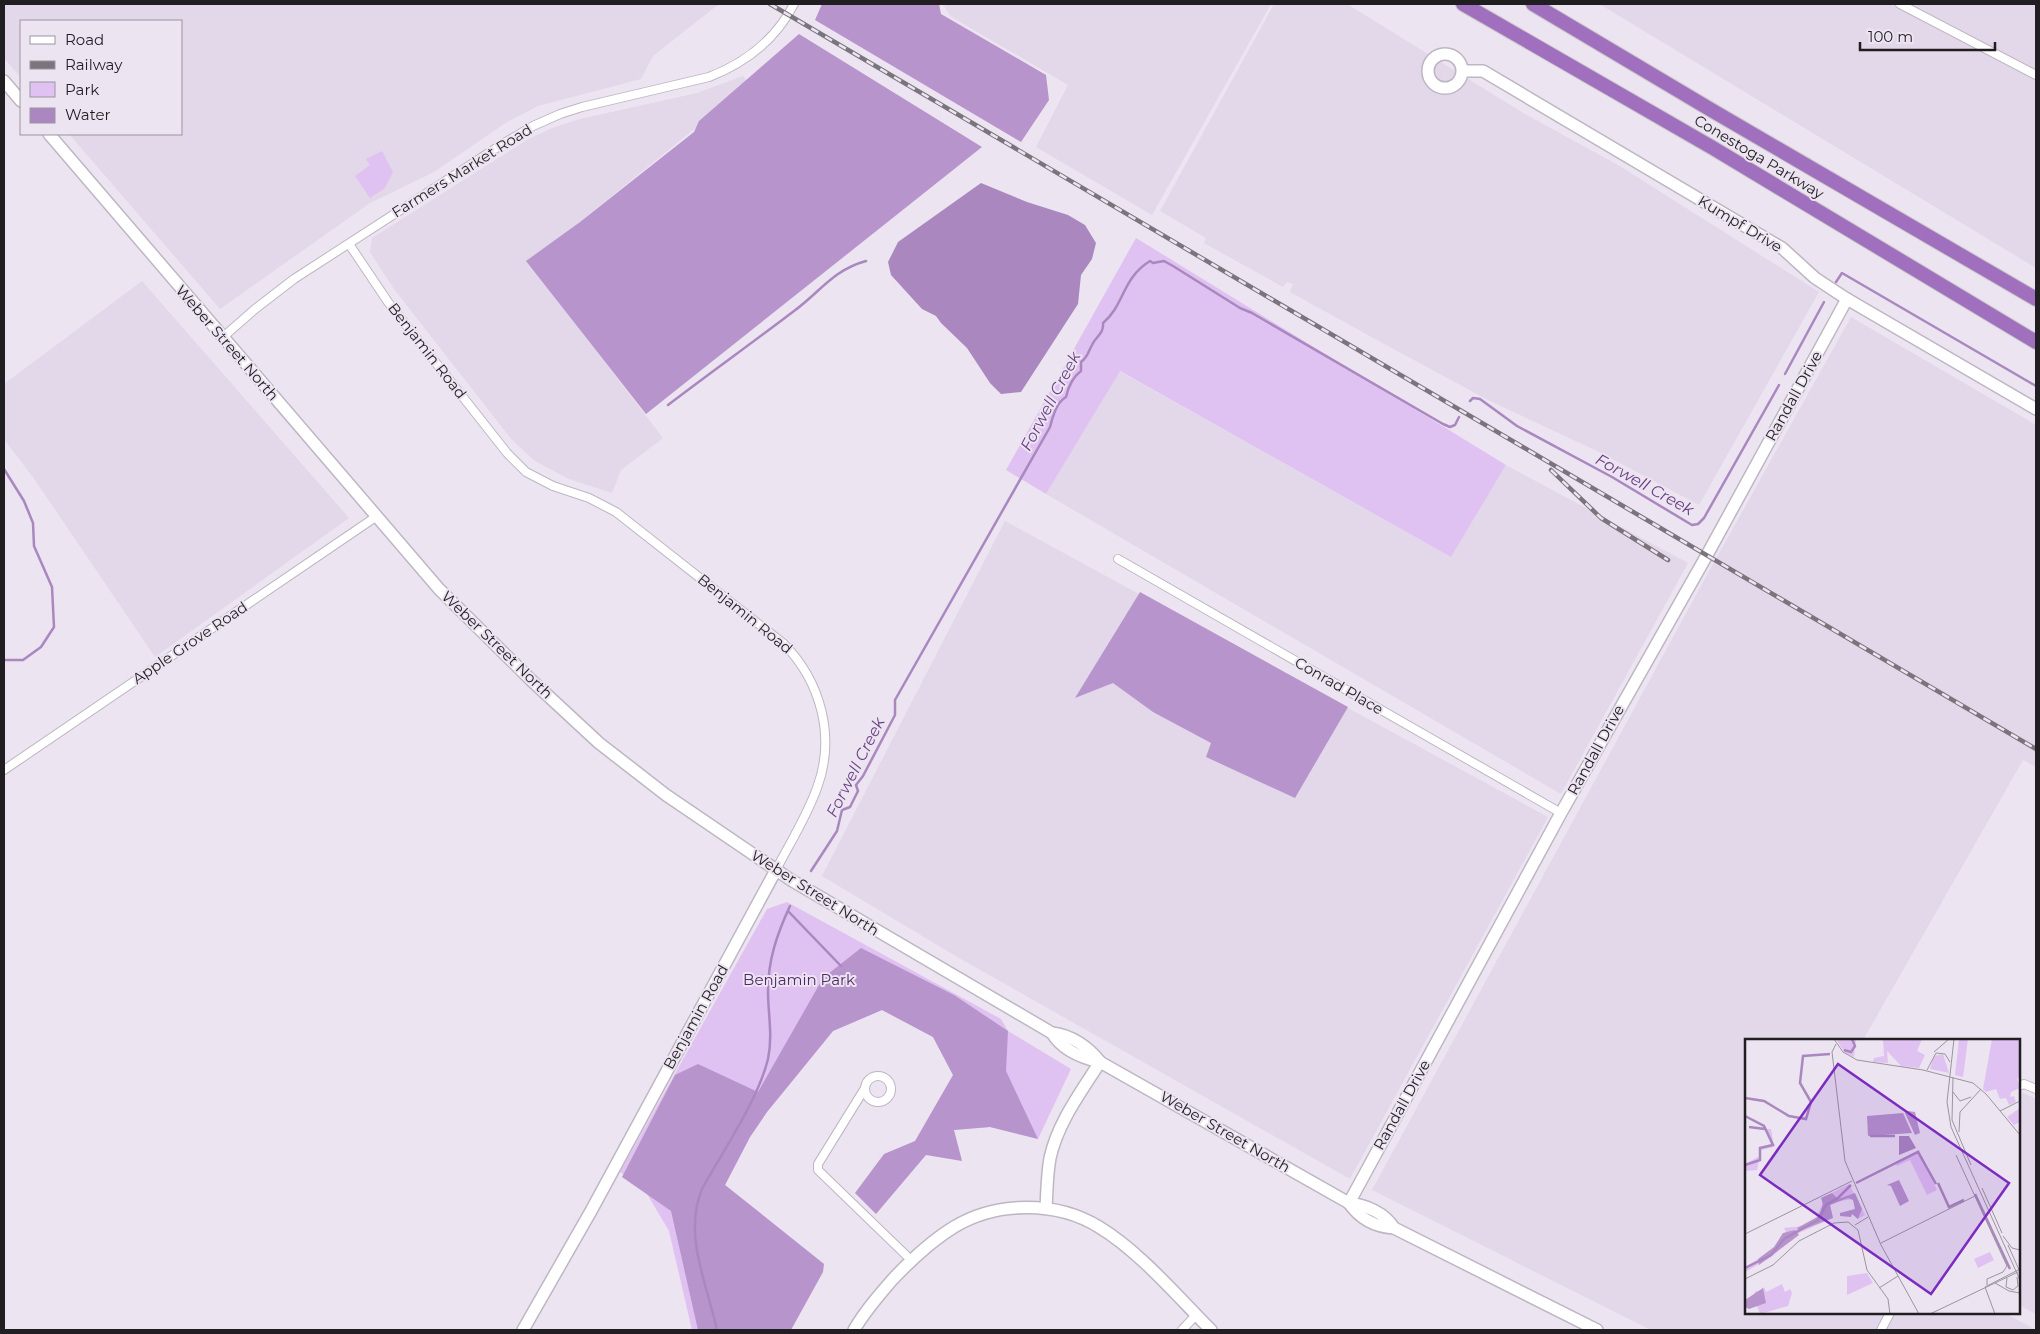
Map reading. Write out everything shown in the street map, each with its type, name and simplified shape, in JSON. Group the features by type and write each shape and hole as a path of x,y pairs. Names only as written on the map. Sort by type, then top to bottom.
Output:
{"highway":[{"name":"Conestoga Parkway","path":"1462,4 1713,148 2036,342"},
{"name":"Conestoga Parkway","path":"1533,4 2036,299"}],"street":[{"name":"Farmers Market Road","path":"222,338 255,309 294,280 500,145 533,126 582,107 709,77 727,70 757,50 772,36 789,15 794,4"},
{"path":"1900,4 2036,75"},
{"name":"Kumpf Drive","path":"1463,71 1483,71 1549,109 1782,248 1815,278 1847,299 2036,409"},
{"path":"4,80 20,100"},
{"name":"Weber Street North","path":"50,135 439,589 531,680 599,743 666,795 776,870 1052,1033 1065,1035 1083,1045 1100,1062 1349,1203 1358,1215 1378,1226 1394,1228 1598,1330"},
{"name":"Benjamin Road","path":"349,244 399,316 507,453 526,472 553,486 589,498 616,512 784,644 801,663 814,685 820,701 826,737 824,762 817,790 776,870 591,1211 523,1330"},
{"name":"Randall Drive","path":"1349,1203 1561,813 1707,555 1847,299"},
{"name":"Apple Grove Road","path":"4,770 376,516"},
{"name":"Conrad Place","path":"1118,559 1561,813"},
{"path":"1046,1208 1049,1166 1053,1146 1068,1114 1100,1062"},
{"path":"2020,1086 2024,1084 2036,1088"},
{"path":"865,1088 818,1164 818,1170 911,1260"},
{"path":"854,1330 869,1307 911,1260 940,1236 970,1219 989,1213 1018,1208 1056,1209 1098,1226 1118,1240 1211,1330"},
{"path":"1881,1330 1889,1314"},
{"path":"1182,1330 1196,1315"}],"shaded area":[{"path":"4,4 719,4 653,56 641,79 538,106 507,122 434,172 370,203 220,309 70,135 182,135 182,20 20,20 20,77 4,58"},
{"path":"822,4 939,4 941,14 1046,75 1049,100 1021,142 815,20"},
{"path":"943,4 1271,4 1152,215 1036,147 1068,85 950,16"},
{"path":"1274,4 1347,4 1525,114 1618,165 1819,292 1699,505 1597,451 1490,401 1386,345 1290,292 1293,284 1287,282 1283,287 1204,243 1206,238 1160,211"},
{"path":"1599,4 2036,4 2036,268 1606,8"},
{"path":"799,34 982,147 646,414 526,261 580,222 694,132 699,121"},
{"path":"743,76 750,84 529,263 663,438 621,470 612,493 569,479 535,461 512,440 394,289 370,252 372,238 527,140 552,128 580,119 697,93"},
{"path":"142,281 349,518 155,657 35,480 4,439 4,384"},
{"path":"1851,317 2036,425 2036,767 2023,760 1864,1039 1745,1039 1745,1314 2007,1314 2036,1330 1651,1330 1372,1190 1708,573"},
{"path":"1119,371 1451,557 1506,465 1688,563 1561,794 1046,494"},
{"path":"1005,521 1548,817 1350,1179 959,958 822,876"},
{"path":"1140,592 1348,707 1295,798 1206,757 1211,743 1153,712 1113,683 1075,698"},
{"name":"Benjamin Park","path":"861,948 954,995 1008,1031 1006,1071 1038,1139 990,1127 954,1130 962,1161 926,1155 876,1214 855,1193 884,1154 915,1141 953,1075 933,1037 882,1010 833,1031 767,1112 750,1137 725,1185 824,1264 823,1272 791,1330 698,1330 671,1211 622,1177 675,1075 698,1064 758,1092 823,978"},
{"path":"2021,1092 2036,1099 2036,1314 2020,1306"}],"green space":[{"path":"382,151 393,172 385,188 370,198 355,176 370,165 366,159"},
{"path":"1136,238 1506,465 1451,557 1120,371 1046,494 1006,470"},
{"name":"Benjamin Park","path":"787,902 1001,1019 1008,1031 1071,1069 1038,1139 990,1127 954,1130 953,1075 933,1037 882,1010 833,1031 767,1112 750,1137 725,1185 824,1264 789,1330 692,1330 669,1231 643,1187 620,1172 767,909"}],"water":[{"path":"981,183 1027,202 1068,215 1085,225 1096,243 1092,259 1081,275 1078,304 1021,392 1001,394 990,383 967,348 936,316 922,309 891,275 888,262 898,242"}],"waterway":[{"path":"668,405 794,311 827,282 844,270 866,261"},
{"name":"Forwell Creek","path":"811,871 837,831 842,810 850,807 858,791 856,785 863,776 895,715 895,700 1050,427 1057,406 1066,397 1071,383 1081,371 1081,362 1087,356 1101,332 1103,323 1115,309 1134,275 1150,261 1153,263 1164,261 1173,266 1240,308 1252,313 1443,424 1450,427 1455,425 1459,417"},
{"name":"Forwell Creek","path":"1836,282 1842,273 2036,386"},
{"name":"Forwell Creek","path":"1785,374 1824,302"},
{"name":"Forwell Creek","path":"1470,401 1473,398 1480,399 1517,426 1612,477 1692,525 1698,524 1704,518 1779,385"},
{"path":"4,469 24,501 33,523 34,546 52,587 54,627 41,647 23,660 4,660"},
{"name":"Forwell Creek","path":"717,1330 696,1242 697,1206 702,1189 748,1108 768,1059 770,1042 768,980 777,937 790,906"},
{"name":"Forwell Creek","path":"788,911 841,966"}],"railway":[{"path":"770,4 2036,749"},
{"path":"1551,470 1601,518 1668,560"}]}
